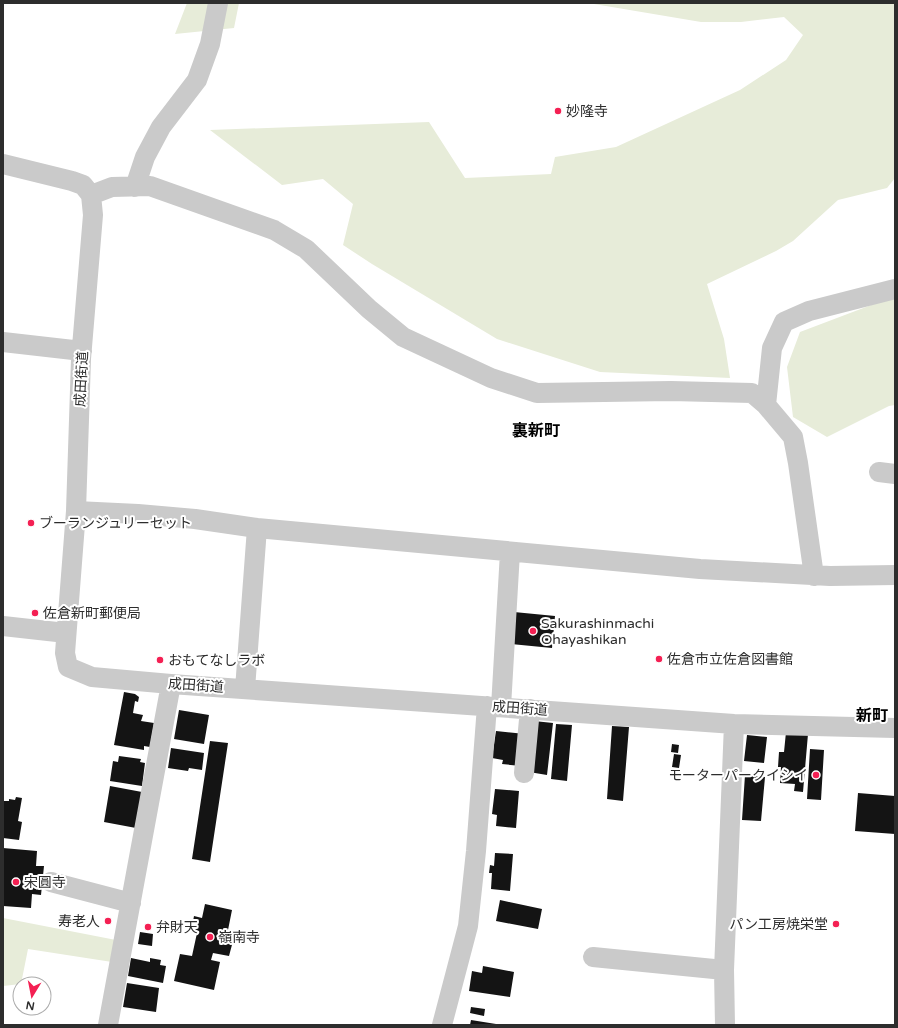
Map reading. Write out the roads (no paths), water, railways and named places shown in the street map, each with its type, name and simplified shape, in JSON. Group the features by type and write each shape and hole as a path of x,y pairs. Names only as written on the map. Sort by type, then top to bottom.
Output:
{"street":[{"path":"135,187 145,157 161,127 197,80 210,44 218,3"},
{"path":"3,164 72,181 83,185 91,195 112,187 150,186 274,230 306,249 369,309 404,336 491,378 537,393 671,391 752,393 766,405 793,437 814,576"},
{"name":"成田街道","path":"91,195 93,215 82,351 76,511 65,653 68,667 92,677 171,684 734,724 895,728"},
{"path":"766,405 772,348 784,322 809,312 895,289"},
{"path":"3,342 82,351"},
{"path":"76,511 195,519 257,528 700,569 814,576 895,575"},
{"path":"245,689 257,528"},
{"path":"442,1025 468,926 494,707 510,552"},
{"path":"3,626 66,633"},
{"path":"108,1025 171,684"},
{"path":"524,773 530,709"},
{"path":"725,1025 724,970 734,724"},
{"path":"51,882 131,903"},
{"path":"593,957 724,970"}],"place":[{"name":"妙隆寺","path":"558,111"},
{"name":"ブーランジュリーセット","path":"31,523"},
{"name":"佐倉新町郵便局","path":"35,613"},
{"name":"Sakurashinmachi Ohayashikan","path":"533,631"},
{"name":"佐倉市立佐倉図書館","path":"659,659"},
{"name":"おもてなしラボ","path":"160,660"},
{"name":"モーターパークイシイ","path":"816,775"},
{"name":"宋圓寺","path":"16,882"},
{"name":"寿老人","path":"108,921"},
{"name":"パン工房焼栄堂","path":"836,924"},
{"name":"弁財天","path":"148,927"},
{"name":"嶺南寺","path":"210,937"}],"district":[{"name":"裏新町","path":"536,430"},
{"name":"新町","path":"872,715"}]}
